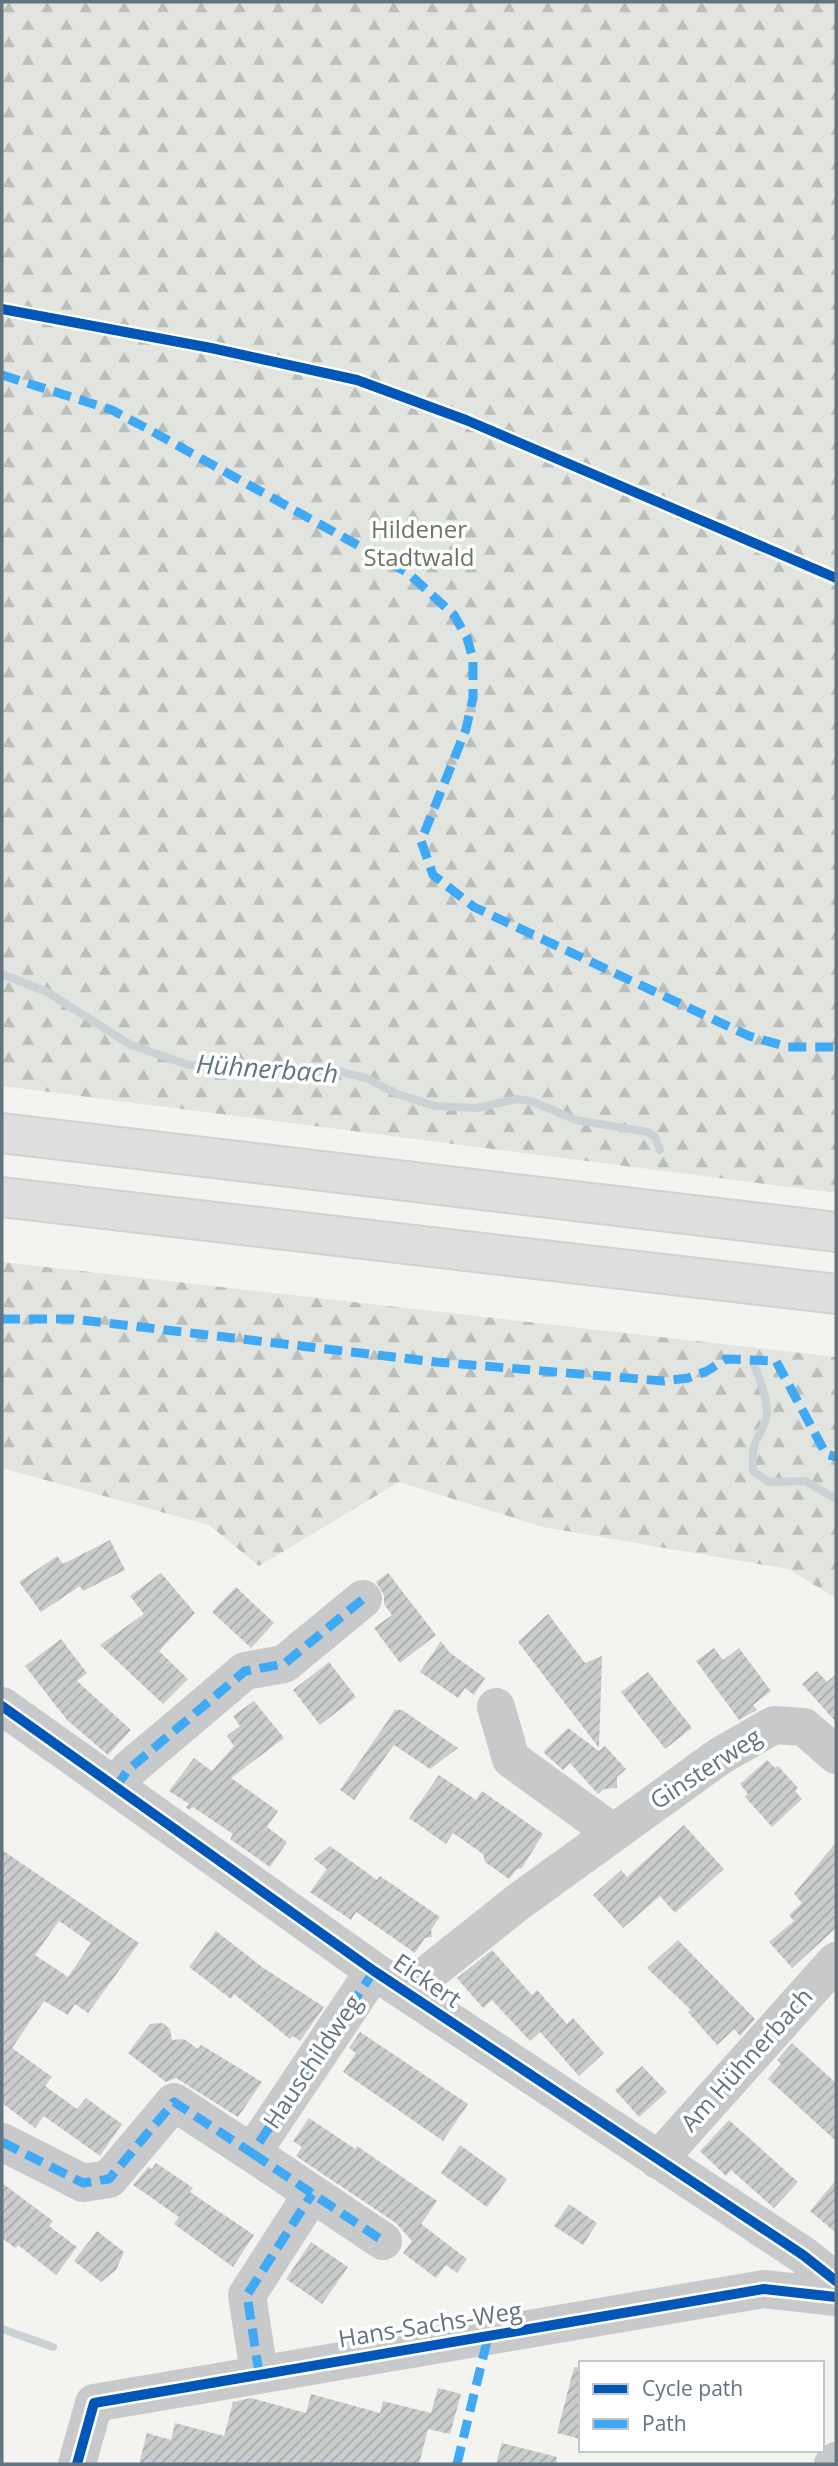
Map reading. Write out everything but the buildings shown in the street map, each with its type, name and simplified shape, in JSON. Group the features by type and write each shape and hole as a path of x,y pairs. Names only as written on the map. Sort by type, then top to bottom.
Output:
{"highway":[{"path":"2,1133 836,1232"},
{"path":"2,1197 836,1294"}],"street":[{"path":"116,1787 128,1770 245,1671 284,1664 363,1599"},
{"name":"Eickert","path":"2,1706 374,1970 803,2255 836,2281"},
{"path":"496,1707 511,1759 612,1832"},
{"name":"Ginsterweg","path":"411,1995 425,1976 612,1832 720,1756 774,1725 804,1727 836,1755"},
{"name":"Am Hühnerbach","path":"658,2160 836,1961"},
{"name":"Hauschildweg","path":"253,2153 374,1970"},
{"name":"Hauschildweg","path":"2,2142 83,2183 109,2179 174,2102 383,2241"},
{"path":"259,2373 247,2295 312,2194"},
{"name":"Hans-Sachs-Weg","path":"77,2464 94,2403 764,2289 836,2297"}],"green space":[{"name":"Hildener Stadtwald","path":"2,2 836,2 836,1193 2,1086"},
{"path":"2,1262 836,1357 836,1598 788,1569 543,1527 399,1482 259,1566 209,1525 2,1468"}],"waterway":[{"name":"Hühnerbach","path":"2,974 47,992 131,1045 189,1065 272,1074 338,1071 366,1078 397,1094 435,1106 477,1108 517,1099 531,1101 576,1120 648,1132 655,1137 660,1150"},
{"name":"Hühnerbach","path":"754,1365 764,1392 767,1413 754,1447 753,1471 769,1482 805,1481 836,1499"},
{"path":"2,2329 53,2347"}],"marked path":[{"path":"2,375 112,410 146,428 408,573 454,615 467,638 473,659 473,698 466,729 421,841 433,875 474,907 749,1036 788,1047 836,1047"},
{"path":"2,1319 73,1319 436,1362 663,1381 688,1378 707,1371 726,1359 776,1361 826,1454 836,1457"},
{"path":"116,1787 128,1770 245,1671 284,1664 363,1599"},
{"path":"2,2142 83,2183 109,2179 174,2102 252,2153 374,1971"},
{"path":"252,2153 383,2241"},
{"path":"259,2373 247,2295 312,2194"},
{"path":"457,2464 488,2337"}],"cycle path":[{"path":"2,309 211,348 357,380 466,420 836,578"},
{"path":"2,1706 374,1971 803,2255 836,2281"},
{"path":"77,2464 94,2403 764,2289 836,2297"}]}
